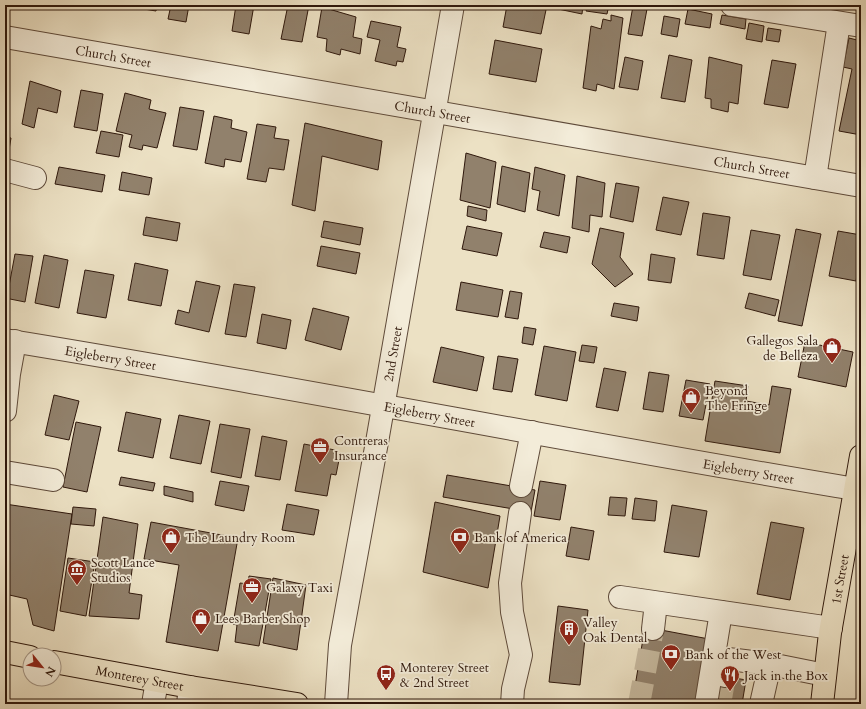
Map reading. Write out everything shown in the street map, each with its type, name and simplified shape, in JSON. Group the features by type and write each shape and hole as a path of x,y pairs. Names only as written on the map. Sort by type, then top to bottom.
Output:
{"main road":[{"name":"1st Street","path":"822,704 831,628 855,523 855,489 861,456"},
{"path":"5,652 22,655"},
{"name":"Monterey Street","path":"62,663 157,681 189,696 297,704"}],"street":[{"name":"2nd Street","path":"336,704 340,644 453,5"},
{"path":"732,5 861,26"},
{"path":"815,178 839,23"},
{"name":"Church Street","path":"5,37 861,186"},
{"path":"5,170 35,178"},
{"path":"5,411 9,374 10,340"},
{"name":"Eigleberry Street","path":"10,340 855,489"},
{"path":"521,486 532,432"},
{"path":"5,472 53,480"},
{"path":"512,704 513,689 521,655 512,612 510,583 520,513"},
{"path":"620,597 831,628"},
{"path":"653,628 656,603"},
{"path":"706,704 721,612"},
{"path":"725,676 728,659 770,664 825,675"},
{"path":"761,704 770,664"},
{"path":"153,704 157,681"}],"building":[{"path":"132,5 157,5 156,11 132,7"},
{"path":"171,5 189,5 186,22 168,19"},
{"path":"236,5 254,5 249,34 232,31"},
{"path":"288,5 309,5 302,42 281,39"},
{"path":"507,5 547,5 541,34 503,27"},
{"path":"558,5 583,5 582,14 558,9"},
{"path":"588,5 609,5 607,14 586,11"},
{"path":"633,6 647,9 642,36 628,34"},
{"path":"322,7 356,17 353,37 362,39 360,54 341,49 340,55 326,51 327,39 317,37"},
{"path":"688,9 712,14 710,28 685,24"},
{"path":"611,15 623,18 614,89 597,84 596,91 583,88 591,26 601,29 603,19 611,21"},
{"path":"722,15 746,19 745,29 720,24"},
{"path":"664,16 680,19 677,37 661,34"},
{"path":"371,21 401,27 397,47 406,49 403,62 397,61 396,66 375,61 380,40 367,37"},
{"path":"749,23 764,26 762,42 746,39"},
{"path":"768,28 781,30 779,42 766,40"},
{"path":"849,38 861,41 861,135 839,131 852,69 843,67"},
{"path":"495,40 542,49 536,82 489,74"},
{"path":"669,55 692,60 685,102 661,98"},
{"path":"625,57 643,61 638,90 619,87"},
{"path":"709,57 742,65 738,104 729,102 728,112 711,108 711,99 705,98"},
{"path":"772,60 796,64 788,108 764,104"},
{"path":"5,78 9,78 5,99"},
{"path":"30,81 61,91 57,113 38,108 34,128 22,124"},
{"path":"81,90 103,94 97,131 74,127"},
{"path":"125,93 151,100 149,109 166,113 157,148 143,145 142,150 129,147 132,135 116,131"},
{"path":"180,107 204,111 197,150 173,146"},
{"path":"214,116 232,120 231,128 247,132 241,162 225,159 224,167 205,163"},
{"path":"305,123 382,141 378,170 322,156 315,211 292,205"},
{"path":"257,124 276,127 274,138 289,140 284,170 269,168 266,182 247,179"},
{"path":"101,131 123,135 119,157 96,153"},
{"path":"5,137 11,138 7,162 5,161"},
{"path":"466,153 496,162 490,208 460,200"},
{"path":"502,166 530,173 525,212 497,204"},
{"path":"59,167 105,175 102,192 55,184"},
{"path":"535,167 565,175 559,216 537,210 540,191 532,189"},
{"path":"122,172 152,178 149,195 119,190"},
{"path":"577,176 605,183 602,217 590,215 589,232 572,228"},
{"path":"616,183 639,187 633,222 610,217"},
{"path":"663,197 689,202 681,235 656,230"},
{"path":"468,206 487,210 486,221 467,216"},
{"path":"703,213 730,217 724,259 697,255"},
{"path":"146,217 180,223 177,241 143,235"},
{"path":"324,221 363,228 360,245 321,237"},
{"path":"467,226 502,233 497,256 462,249"},
{"path":"600,228 624,233 620,257 633,274 615,287 592,264"},
{"path":"796,229 821,234 802,326 778,321"},
{"path":"751,230 780,235 771,280 743,275"},
{"path":"838,231 861,235 861,253 856,281 829,276"},
{"path":"544,232 570,237 567,253 540,247"},
{"path":"321,246 360,253 356,274 317,266"},
{"path":"15,254 33,256 25,302 5,298 5,286 9,286"},
{"path":"651,254 675,258 671,283 648,280"},
{"path":"44,255 68,260 59,308 35,303"},
{"path":"135,263 168,270 161,306 128,300"},
{"path":"85,270 114,275 106,318 77,313"},
{"path":"196,281 220,286 209,332 175,324 178,310 189,313"},
{"path":"461,282 503,290 498,317 456,310"},
{"path":"234,284 255,287 246,337 225,334"},
{"path":"510,291 522,293 518,319 505,317"},
{"path":"749,293 779,300 775,316 745,308"},
{"path":"614,303 639,307 637,321 611,316"},
{"path":"313,308 349,317 341,350 305,340"},
{"path":"262,314 291,320 286,349 257,343"},
{"path":"524,327 536,329 533,345 522,343"},
{"path":"805,342 853,352 846,387 798,377"},
{"path":"582,345 597,347 594,363 579,361"},
{"path":"544,346 576,352 567,401 535,395"},
{"path":"441,347 484,357 477,391 433,382"},
{"path":"498,356 518,359 512,392 493,389"},
{"path":"604,368 626,372 618,411 596,407"},
{"path":"649,372 669,375 663,412 643,409"},
{"path":"686,380 710,384 703,420 679,416"},
{"path":"715,381 748,386 746,401 769,405 772,386 791,389 780,453 705,441"},
{"path":"54,395 79,401 69,440 45,435"},
{"path":"126,412 161,419 153,458 118,451"},
{"path":"179,415 210,421 201,464 170,458"},
{"path":"76,422 101,427 87,492 63,487"},
{"path":"220,424 250,429 241,478 211,472"},
{"path":"262,436 287,441 280,480 255,476"},
{"path":"304,444 335,450 334,454 340,455 336,475 331,474 327,496 295,491"},
{"path":"447,475 535,490 531,512 443,497"},
{"path":"121,477 155,483 153,491 119,485"},
{"path":"220,481 249,486 244,511 215,505"},
{"path":"540,481 566,485 560,520 534,516"},
{"path":"164,486 193,492 193,502 164,495"},
{"path":"610,497 627,498 625,516 608,515"},
{"path":"635,498 657,501 655,521 632,519"},
{"path":"435,502 500,516 488,588 423,572"},
{"path":"5,504 72,514 54,631 33,625 27,599 5,594"},
{"path":"287,504 319,510 314,535 282,530"},
{"path":"672,505 707,511 699,557 664,552"},
{"path":"73,507 96,509 94,526 71,524"},
{"path":"103,517 138,524 129,593 142,595 139,619 89,616"},
{"path":"151,522 238,538 218,651 166,642 179,565 144,559"},
{"path":"771,522 804,528 790,600 757,594"},
{"path":"571,527 594,531 589,560 566,556"},
{"name":"Scott Lance Studios","path":"68,558 95,562 86,616 60,611"},
{"name":"Galaxy Taxi","path":"249,576 271,579 259,646 235,642 237,625 233,624 240,583 248,584"},
{"path":"273,578 306,585 297,650 263,643"},
{"name":"Valley Oak Dental","path":"558,606 588,610 580,685 549,682"},
{"name":"Bank of the West","path":"645,627 709,639 698,704 632,704"},
{"name":"Jack in the Box","path":"718,675 746,680 742,704 713,704"}],"tunnel":[{"path":"639,704 653,629"},
{"path":"720,704 725,676"}],"place":[{"name":"Gallegos Sala de Belleza","path":"832,364"},
{"name":"Beyond The Fringe","path":"691,414"},
{"name":"Contreras Insurance","path":"320,464"},
{"name":"The Laundry Room","path":"171,554"},
{"name":"Bank of America","path":"460,554"},
{"name":"Scott Lance Studios","path":"77,586"},
{"name":"Galaxy Taxi","path":"252,604"},
{"name":"Lees Barber Shop","path":"201,635"},
{"name":"Valley Oak Dental","path":"569,646"},
{"name":"Bank of the West","path":"671,671"},
{"name":"Monterey Street & 2nd Street","path":"386,691"},
{"name":"Jack in the Box","path":"730,692"}]}
